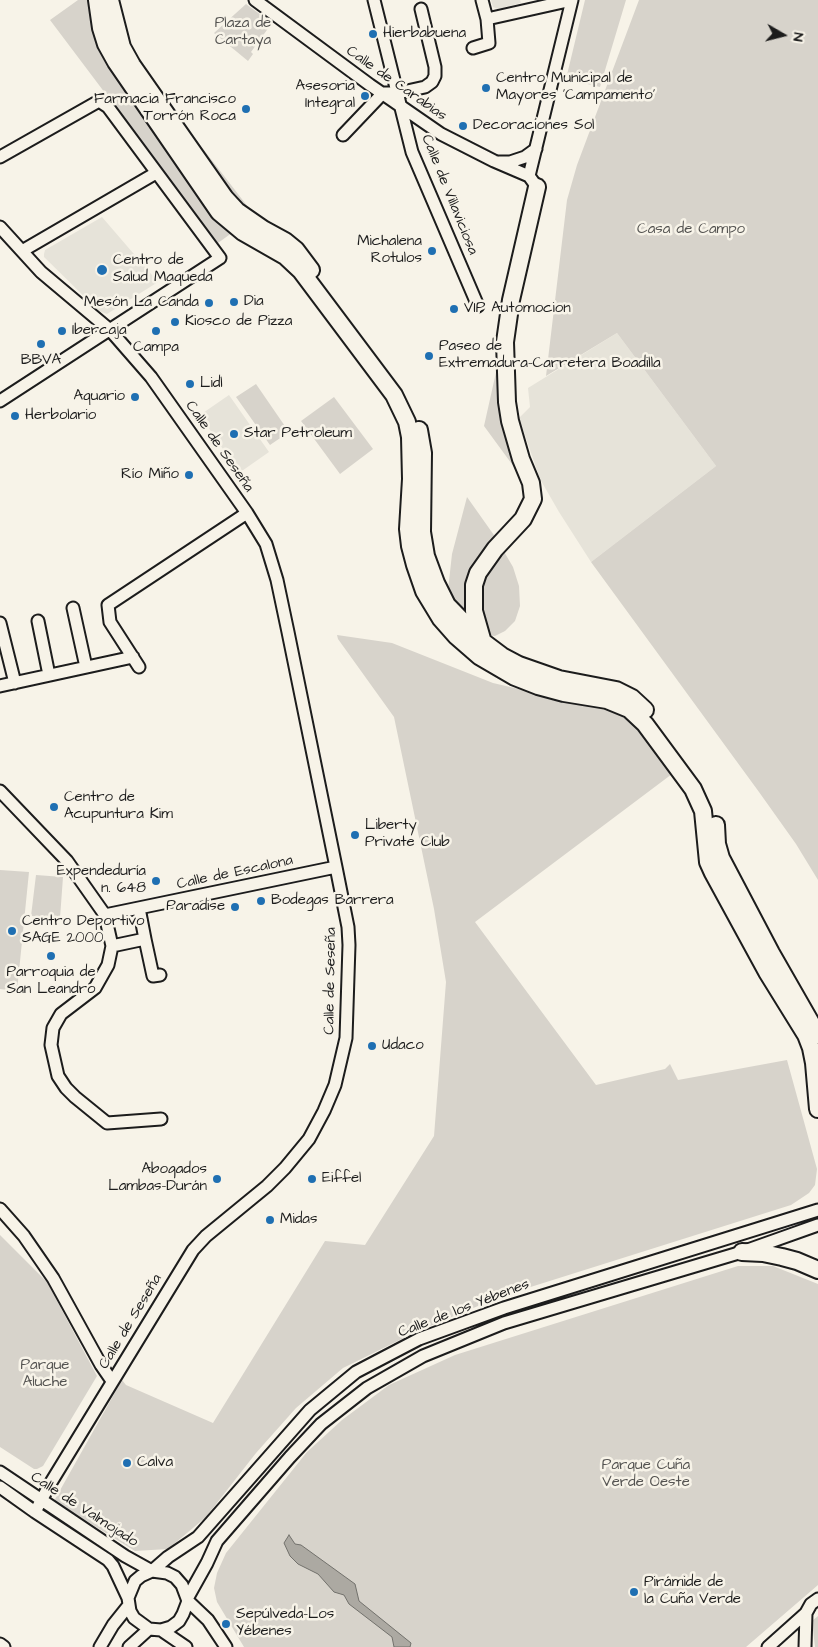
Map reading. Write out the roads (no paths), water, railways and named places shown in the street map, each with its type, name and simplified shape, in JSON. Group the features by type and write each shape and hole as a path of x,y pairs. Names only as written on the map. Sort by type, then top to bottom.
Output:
{"highway":[{"path":"97,0 106,44 116,62 219,212 243,232 285,256 301,271 394,395 406,422 410,438 411,471 408,529 410,546 424,591 441,619 478,656 510,675 538,686 564,693 607,700 629,709 645,724 693,789 703,811 708,862 713,873 768,972 806,1035 811,1048 817,1081 818,1109"},
{"path":"110,0 118,35 125,53 226,198 237,211 296,250 405,394 416,419 423,453 422,532 426,556 436,584 447,604 482,641 518,665 559,679 606,687 622,692 632,698 648,713 703,786 714,812 717,844 721,858 771,953 818,1035"},
{"path":"482,641 474,611 474,586 478,573 495,549 523,519 533,500 531,483 521,459 510,421 507,402 505,356 511,300 533,181"},
{"path":"742,1252 782,1256 818,1270"}],"street":[{"name":"Calle de Carabias","path":"254,0 441,134 533,181"},
{"name":"Calle de Villaviciosa","path":"374,0 412,152 478,306"},
{"path":"474,48 489,42 487,19 482,0"},
{"path":"487,19 572,0 538,143 539,168 533,181"},
{"path":"343,136 383,93 398,93 425,87 432,82 436,67 421,9"},
{"path":"0,157 99,100 108,107 220,258 0,401"},
{"path":"494,161 510,162 525,157 538,143"},
{"path":"22,251 156,173"},
{"name":"Calle de Seseña","path":"0,227 41,272 110,330 151,376 247,513 266,544 277,580 348,927 349,945 348,1027 342,1061 335,1085 309,1139 267,1186 206,1236 193,1250 112,1381 35,1512"},
{"name":"Calle de Seseña","path":"86,667 136,662 110,622 108,605 247,513"},
{"path":"0,686 86,667 73,608"},
{"path":"38,621 50,675"},
{"path":"0,623 15,683"},
{"path":"0,791 67,861 105,915 112,946 108,965 96,988 62,1014 54,1028 51,1045 58,1076 75,1097 107,1123 161,1118"},
{"name":"Calle de Escalona","path":"105,915 336,867"},
{"path":"139,908 154,976 160,975"},
{"path":"112,946 145,939"},
{"path":"0,1209 24,1236 53,1278 101,1365 112,1381"},
{"name":"Calle de los Yébenes","path":"100,1647 129,1602 135,1581 141,1576 152,1572 168,1557 198,1537 310,1410 360,1370 419,1340 504,1308 818,1210"},
{"name":"Calle de los Yébenes","path":"161,1630 171,1627 184,1614 188,1599 217,1541 321,1424 367,1388 423,1356 504,1323 742,1252 818,1225"},
{"name":"Calle de Valmojado","path":"0,1472 152,1572"},
{"name":"Calle de Valmojado","path":"0,1487 108,1560 114,1566 129,1602"},
{"path":"152,1572 167,1573 174,1576 182,1585 188,1599 208,1620 226,1647"},
{"path":"768,1647 806,1613 811,1604 818,1599"},
{"path":"129,1602 130,1611 134,1618 148,1628 161,1630 186,1647"},
{"path":"806,1613 806,1647"},
{"path":"129,1647 148,1628"},
{"path":"0,1644 4,1647"}],"place":[{"name":"Hierbabuena","path":"373,34"},
{"name":"Centro Municipal de Mayores 'Campamento'","path":"486,88"},
{"name":"Asesoria Integral","path":"365,96"},
{"name":"Farmacia Francisco Torrón Roca","path":"246,109"},
{"name":"Decoraciones Sol","path":"463,126"},
{"name":"Michalena Rotulos","path":"432,251"},
{"name":"Centro de Salud Maqueda","path":"102,270"},
{"name":"Dia","path":"234,302"},
{"name":"Mesón La Canda","path":"209,303"},
{"name":"VIP Automocion","path":"454,309"},
{"name":"Kiosco de Pizza","path":"175,322"},
{"name":"Ibercaja","path":"62,331"},
{"name":"Campa","path":"156,331"},
{"name":"BBVA","path":"41,344"},
{"name":"Paseo de Extremadura-Carretera Boadilla","path":"429,356"},
{"name":"Lidl","path":"190,384"},
{"name":"Aquario","path":"135,397"},
{"name":"Herbolario","path":"15,416"},
{"name":"Star Petroleum","path":"234,434"},
{"name":"Río Miño","path":"189,475"},
{"name":"Centro de Acupuntura Kim","path":"54,807"},
{"name":"Liberty Private Club","path":"355,835"},
{"name":"Expendeduría n. 648","path":"156,881"},
{"name":"Bodegas Barrera","path":"261,901"},
{"name":"Paradise","path":"235,907"},
{"name":"Centro Deportivo SAGE 2000","path":"12,931"},
{"name":"Parroquia de San Leandro","path":"51,956"},
{"name":"Udaco","path":"372,1046"},
{"name":"Abogados Lambas-Durán","path":"217,1179"},
{"name":"Eiffel","path":"312,1179"},
{"name":"Midas","path":"270,1220"},
{"name":"Calva","path":"127,1463"},
{"name":"Pirámide de la Cuña Verde","path":"634,1592"},
{"name":"Sepúlveda-Los Yébenes","path":"226,1624"}],"park label":[{"name":"Plaza de Cartaya","path":"243,32"},
{"name":"Casa de Campo","path":"691,230"},
{"name":"Parque Aluche","path":"45,1374"},
{"name":"Parque Cuña Verde Oeste","path":"646,1474"}]}
